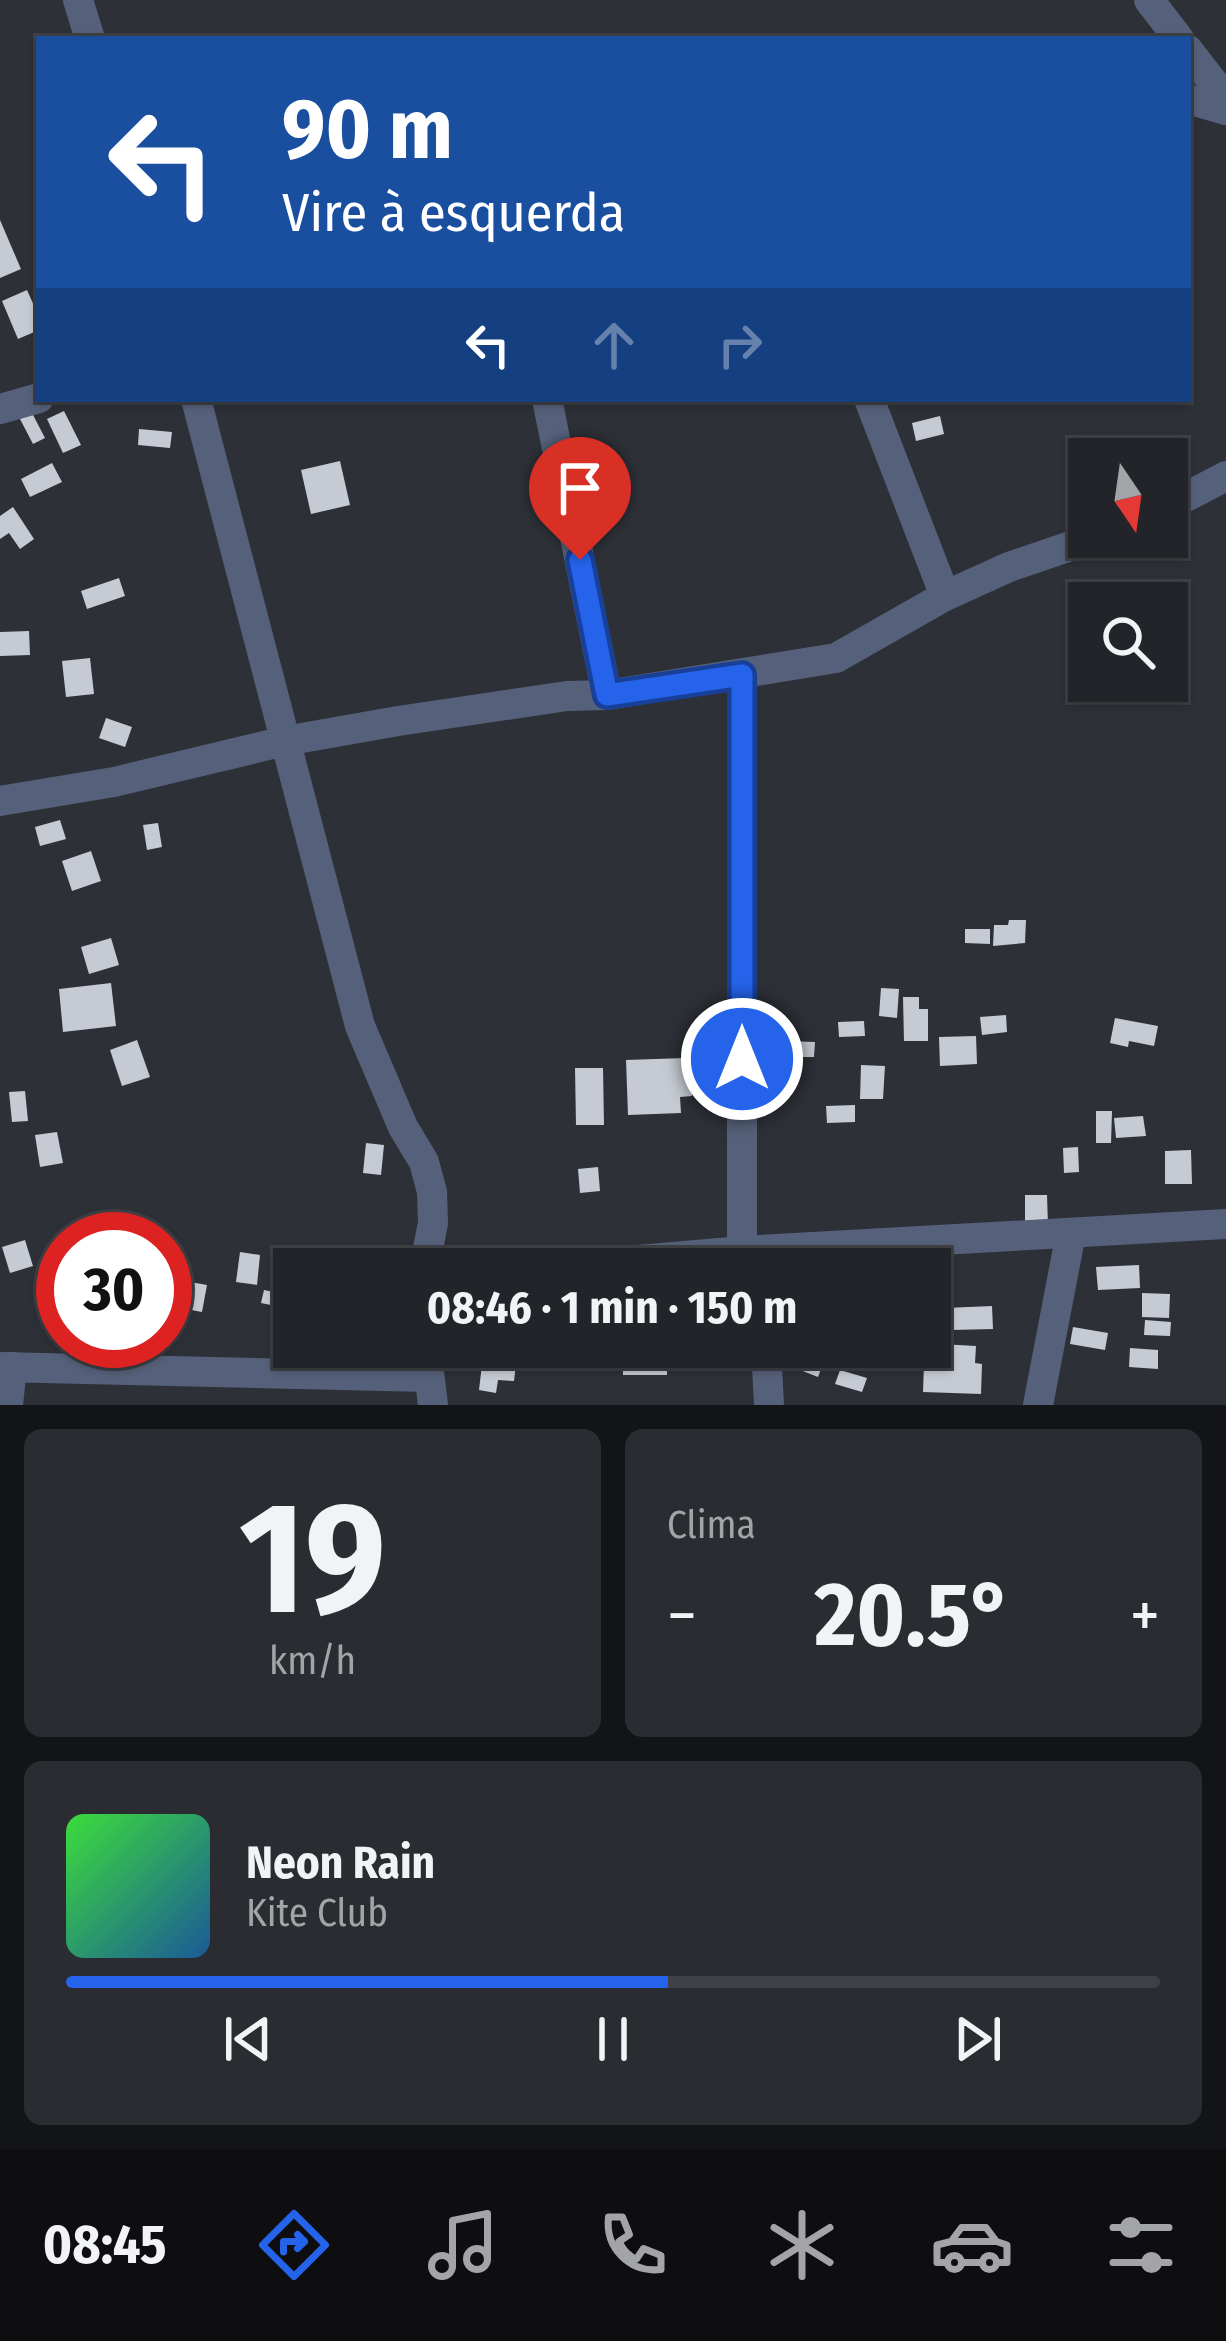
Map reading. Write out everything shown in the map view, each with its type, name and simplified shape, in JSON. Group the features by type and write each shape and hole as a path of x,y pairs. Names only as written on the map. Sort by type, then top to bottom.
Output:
{"street":[{"path":"78,0 89,36"},
{"path":"1150,0 1177,36"},
{"path":"1191,54 1226,99"},
{"path":"1191,100 1226,110"},
{"path":"0,409 36,399"},
{"path":"197,402 359,1026 428,1177 433,1223 428,1248"},
{"path":"548,402 607,695"},
{"path":"870,402 945,596"},
{"path":"1188,496 1226,476"},
{"path":"0,800 114,782 285,741 836,658 945,596 1068,547"},
{"path":"742,675 756,1248"},
{"path":"874,1248 1226,1224"},
{"path":"1038,1405 1071,1233"},
{"path":"8,1405 6,1367 429,1376"},
{"path":"767,1368 769,1405"}],"building":[{"path":"0,220 21,269 0,278"},
{"path":"27,290 36,310 36,331 18,339 2,301"},
{"path":"64,411 81,445 63,453 47,419"},
{"path":"32,413 45,438 33,444 20,419"},
{"path":"940,416 944,434 916,441 912,423"},
{"path":"139,429 172,432 170,448 138,445"},
{"path":"340,461 350,505 311,514 301,470"},
{"path":"52,463 62,482 30,497 21,479"},
{"path":"13,507 34,539 20,549 9,533 0,539 0,516"},
{"path":"119,578 125,596 87,609 81,591"},
{"path":"29,631 30,655 0,656 0,632"},
{"path":"90,658 94,694 66,697 62,661"},
{"path":"106,718 132,727 125,747 99,738"},
{"path":"60,820 66,839 40,846 35,827"},
{"path":"158,823 162,847 147,850 143,825"},
{"path":"91,851 101,881 72,891 62,861"},
{"path":"1009,920 1026,920 1025,943 993,946 994,925 1008,925"},
{"path":"965,929 990,929 990,944 965,943"},
{"path":"111,938 119,965 89,974 81,947"},
{"path":"111,983 116,1026 63,1032 59,989"},
{"path":"881,988 899,989 897,1018 879,1016"},
{"path":"903,997 919,997 919,1009 928,1009 928,1041 904,1041"},
{"path":"1006,1015 1007,1032 982,1035 980,1017"},
{"path":"1115,1018 1158,1026 1154,1046 1110,1043"},
{"path":"864,1021 865,1036 839,1037 838,1022"},
{"path":"976,1036 977,1064 940,1066 939,1037"},
{"path":"137,1040 150,1077 122,1086 110,1050"},
{"path":"786,1041 815,1042 814,1057 785,1057"},
{"path":"685,1058 692,1096 680,1097 681,1113 628,1115 626,1060"},
{"path":"861,1065 885,1066 883,1099 860,1099"},
{"path":"575,1068 603,1068 604,1125 576,1125"},
{"path":"25,1091 28,1121 12,1122 9,1092"},
{"path":"855,1105 855,1122 827,1123 826,1106"},
{"path":"1096,1111 1112,1111 1111,1143 1096,1143"},
{"path":"1143,1116 1146,1136 1116,1138 1114,1118"},
{"path":"57,1132 63,1163 40,1167 35,1135"},
{"path":"366,1143 384,1145 381,1175 363,1173"},
{"path":"1078,1147 1079,1172 1064,1173 1063,1148"},
{"path":"1191,1150 1192,1184 1165,1184 1165,1151"},
{"path":"598,1167 600,1191 580,1193 578,1169"},
{"path":"1025,1195 1047,1195 1048,1226 1025,1226"},
{"path":"25,1240 33,1266 10,1273 2,1247"},
{"path":"240,1252 260,1255 257,1285 236,1282"},
{"path":"1139,1265 1140,1288 1098,1290 1096,1267"},
{"path":"192,1282 207,1285 202,1312 192,1310"},
{"path":"264,1290 273,1292 273,1305 261,1303"},
{"path":"1142,1293 1170,1294 1169,1318 1142,1317"},
{"path":"992,1306 993,1329 952,1330 951,1308"},
{"path":"1145,1320 1171,1322 1170,1336 1144,1335"},
{"path":"1073,1327 1108,1333 1105,1350 1070,1344"},
{"path":"951,1345 976,1346 975,1363 982,1364 981,1394 923,1392 924,1368 951,1368"},
{"path":"1130,1348 1158,1350 1158,1369 1129,1367"},
{"path":"482,1368 516,1368 514,1381 498,1380 496,1393 479,1390"},
{"path":"623,1368 667,1368 667,1375 623,1375"},
{"path":"795,1368 821,1368 818,1377"},
{"path":"840,1370 867,1378 862,1392 835,1384"}],"route":[{"path":"580,560 607,695 742,675 742,1059"}]}
